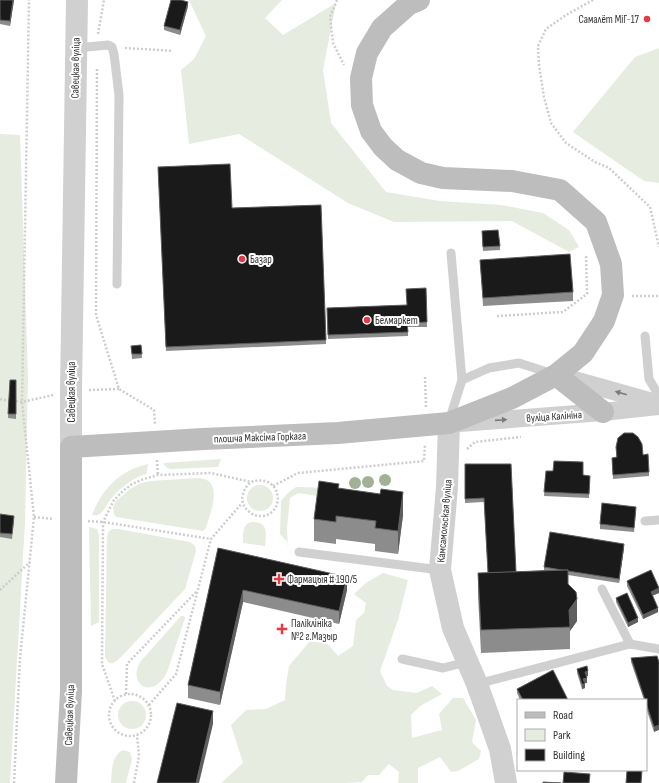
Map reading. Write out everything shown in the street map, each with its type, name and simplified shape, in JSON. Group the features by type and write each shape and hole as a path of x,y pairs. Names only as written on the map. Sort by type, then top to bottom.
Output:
{"main road":[{"name":"плошча Максіма Горкага","path":"71,447 338,433 449,423 512,398 556,375 583,353 604,321 613,295 611,264 596,222 560,190 512,181 443,178 421,173 397,160 383,147 371,131 362,105 360,78 367,53 382,28 409,4 419,0"},
{"path":"556,375 603,412"},
{"name":"Савецкая вуліца","path":"66,783 71,691 71,447"}],"street":[{"name":"Савецкая вуліца","path":"71,447 77,0"},
{"path":"556,375 659,405"},
{"name":"вуліца Калініна","path":"449,423 603,412 659,405"},
{"name":"Камсамольская вуліца","path":"449,423 448,487 440,570 453,628 477,684 500,749 506,783"}],"lane":[{"path":"76,48 108,45 112,47 119,95 117,284"},
{"path":"449,423 462,380 451,253"},
{"path":"645,336 649,379 659,396"},
{"path":"462,380 489,368 519,364 556,375"},
{"path":"645,521 659,520"},
{"path":"299,552 440,570"},
{"path":"602,589 630,644"},
{"path":"477,684 630,644 659,649"},
{"path":"402,659 443,668 468,662"}],"path":[{"path":"14,783 20,658 34,517 22,402 29,0"},
{"path":"337,0 330,17 333,43 344,65"},
{"path":"594,0 546,29 538,46 544,97 551,123 566,143 595,162 609,168 650,207 659,247"},
{"path":"112,47 173,51"},
{"path":"273,486 298,473 424,461 426,425 425,377"},
{"path":"0,399 9,401"},
{"path":"16,401 22,402"},
{"path":"463,453 475,442 521,437"},
{"path":"114,701 102,664 103,522 114,500 132,484 158,475 211,473 251,482"},
{"path":"263,480 273,486 277,491 278,502 271,512 260,516 254,515 245,508 242,503 243,491 251,482 263,480"},
{"path":"148,705 176,674 211,539 242,503"},
{"path":"34,517 103,522 211,539"},
{"path":"0,590 30,562"},
{"path":"126,694 127,664 198,590"},
{"path":"126,694 139,696 148,705 150,712 148,726 137,735 123,735 117,732 109,720 109,712 114,701 126,694"},
{"path":"134,783 139,756 137,735"}],"green space":[{"path":"189,0 282,0 265,18 283,35 336,3 323,70 331,123 386,192 440,201 501,205 543,213 569,230 579,247 569,252 512,221 394,222 348,203 239,134 189,144 181,70 194,59 206,36"},
{"path":"659,48 659,183 644,181 573,132 635,57"},
{"path":"0,134 20,135 28,377 25,522 10,783 0,783"},
{"path":"221,459 218,467 170,469 163,463"},
{"path":"148,464 146,474 131,481 117,492 100,514 92,515 101,497 113,482 129,471"},
{"path":"198,478 206,480 211,484 214,498 206,528 203,531 116,517 114,514 113,508 115,502 130,489 141,483 150,481"},
{"path":"260,485 269,489 273,498 269,507 260,511 251,507 247,498 251,489"},
{"path":"296,487 329,488 331,498 298,493 290,498 287,528 288,543 280,534 281,501"},
{"path":"251,522 257,522 264,526 266,532 265,546 243,543 243,533 246,525"},
{"path":"89,527 97,529 99,536 99,622 91,626"},
{"path":"113,529 190,542 195,546 196,551 185,589 120,658 115,662 110,663 105,656 107,536 109,531"},
{"path":"383,573 408,580 398,620 380,671 387,686 393,690 417,693 432,686 442,694 420,706 411,715 412,738 442,730 439,714 453,698 463,698 476,720 472,742 481,751 479,759 458,771 451,772 440,757 418,768 418,783 398,783 399,772 389,764 379,775 368,775 362,782 221,783 243,763 231,725 246,710 266,709 285,700 289,666 310,641 328,644 338,656 353,646 356,620 364,613 366,603 354,594 366,583"},
{"path":"181,616 184,616 185,618 166,674 156,685 145,687 138,680 137,675 141,661"},
{"path":"132,701 142,705 146,715 142,725 132,729 122,725 118,715 122,705"},
{"path":"123,750 130,752 132,759 126,783 111,783 114,760"}],"building":[{"path":"0,0 13,0 10,21 0,20"},
{"path":"171,0 188,2 180,30 164,26"},
{"name":"Базар","path":"230,164 232,208 321,205 326,340 166,347 158,167"},
{"path":"498,230 500,246 483,247 482,231"},
{"path":"570,254 573,292 483,298 480,260"},
{"name":"Белмаркет","path":"426,288 427,322 407,323 408,332 328,335 327,308 407,305 406,289"},
{"path":"141,345 142,354 132,354 131,346"},
{"path":"10,380 16,380 16,414 8,414"},
{"path":"624,433 633,433 638,437 642,444 643,455 648,454 649,472 613,475 612,458 617,457 616,447 618,438"},
{"path":"554,461 583,462 583,475 590,476 589,494 544,492 546,471 553,471"},
{"path":"465,464 511,464 516,572 488,573 484,498 465,499"},
{"path":"319,481 339,484 338,488 380,494 381,489 403,492 398,531 375,528 376,521 336,516 336,522 314,519"},
{"path":"602,503 636,507 634,528 600,524"},
{"path":"0,514 14,516 12,534 0,533"},
{"path":"550,532 624,544 619,579 544,567"},
{"path":"218,548 347,577 339,611 243,590 220,692 188,685"},
{"path":"568,570 568,584 576,592 577,599 569,610 570,627 481,630 478,573"},
{"path":"651,570 659,588 651,592 658,608 643,615 627,581"},
{"path":"627,593 638,618 628,623 616,598"},
{"path":"657,656 659,662 659,725 654,727 647,706 647,699 645,699 631,658"},
{"path":"587,666 588,671 585,672 587,678 583,679 585,684 582,684 577,669"},
{"path":"553,670 568,699 522,699 517,689"},
{"path":"177,703 213,711 196,783 157,783"},
{"path":"627,771 642,771 641,783 626,783"},
{"path":"564,772 590,774 589,783 563,783"}],"place":[{"name":"Самалёт МіГ-17","path":"647,19"},
{"name":"Базар","path":"242,259"},
{"name":"Белмаркет","path":"367,320"},
{"name":"Фармацыя # 190/5","path":"279,579"},
{"name":"Паліклініка №2 г.Мазыр","path":"282,629"}]}
